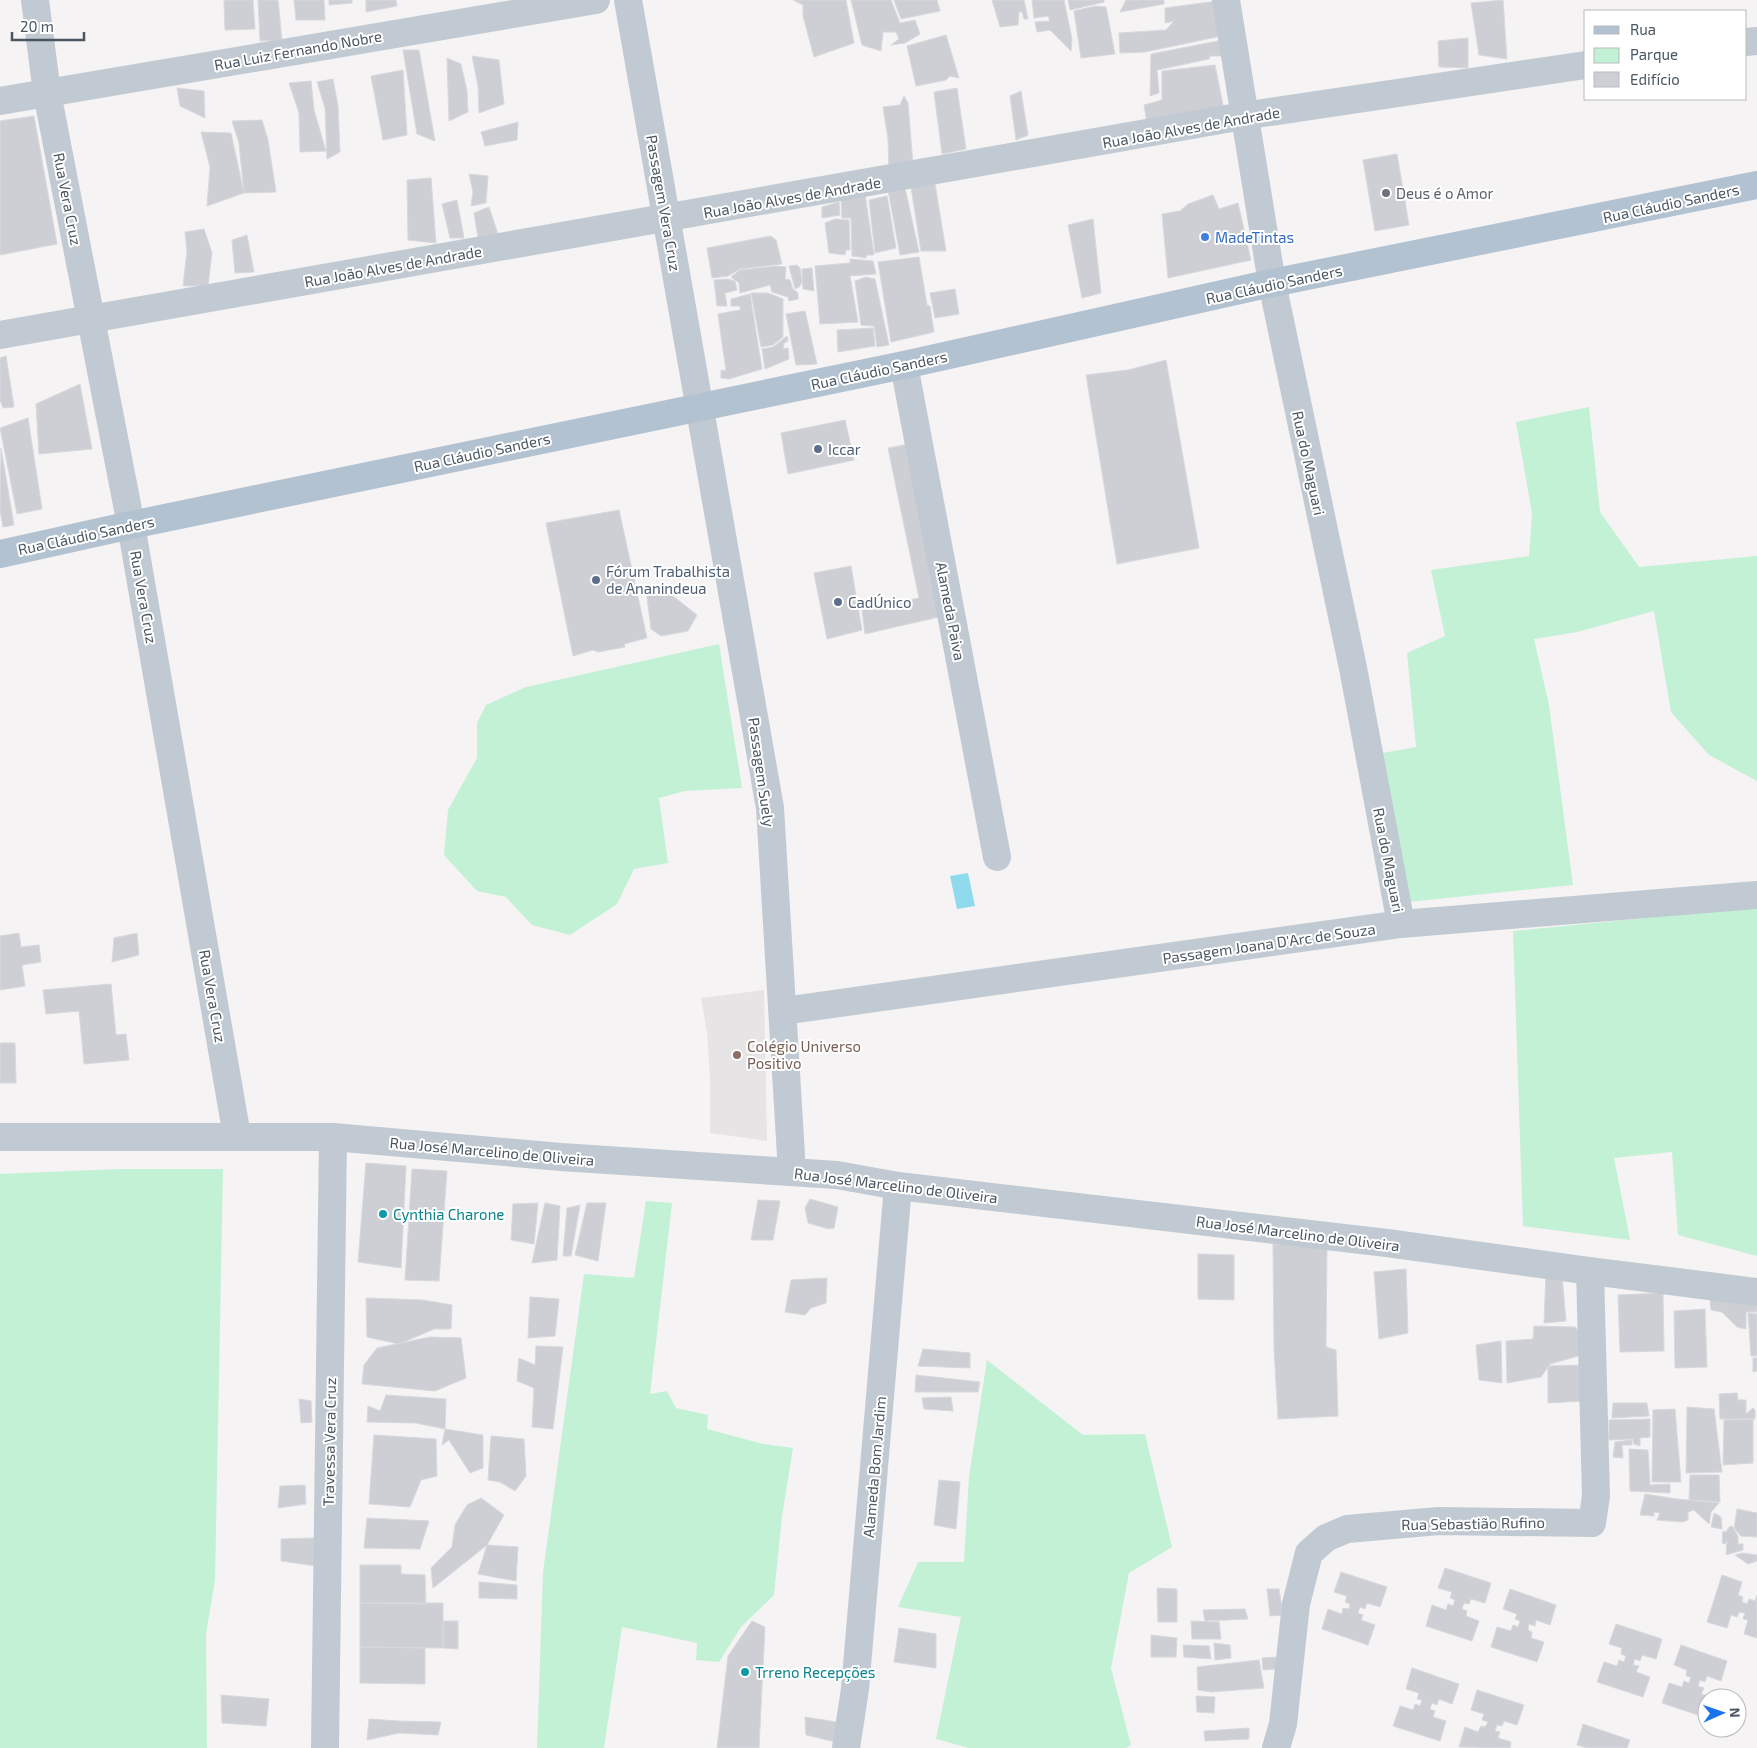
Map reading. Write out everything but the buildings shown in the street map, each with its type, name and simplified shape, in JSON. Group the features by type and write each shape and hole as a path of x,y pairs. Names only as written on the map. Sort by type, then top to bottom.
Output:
{"main road":[{"name":"Rua Cláudio Sanders","path":"0,554 131,524 904,365 1272,283 1757,185"}],"street":[{"name":"Rua Vera Cruz","path":"35,0 47,93 131,524 238,1136"},
{"name":"Rua Luiz Fernando Nobre","path":"0,101 596,0"},
{"name":"Passagem Vera Cruz","path":"628,0 701,406"},
{"name":"Rua do Maguari","path":"1226,0 1243,116 1272,283 1353,668 1401,924"},
{"name":"Rua João Alves de Andrade","path":"0,335 1243,116 1584,65"},
{"name":"Alameda Paiva","path":"904,365 997,857"},
{"name":"Passagem Suely","path":"701,406 770,808 792,1172"},
{"name":"Passagem Joana D'Arc de Souza","path":"783,1012 1401,924 1757,895"},
{"name":"Rua José Marcelino de Oliveira","path":"0,1137 333,1137 561,1158 837,1175 898,1186 1387,1243 1590,1272 1757,1292"},
{"name":"Travessa Vera Cruz","path":"325,1748 333,1137"},
{"name":"Alameda Bom Jardim","path":"846,1748 855,1690 898,1186"},
{"name":"Rua Sebastião Rufino","path":"1276,1748 1283,1724 1296,1604 1309,1553 1326,1538 1347,1529 1439,1521 1592,1523 1596,1496 1590,1272"}],"shaded area":[{"name":"Colégio Universo Positivo","path":"764,990 767,1141 710,1133 710,1077 707,1032 701,998"}],"green space":[{"path":"1589,407 1600,512 1639,567 1757,556 1757,781 1709,755 1671,712 1654,611 1577,632 1534,639 1549,705 1573,885 1408,902 1383,753 1416,747 1407,653 1445,636 1431,570 1529,556 1532,513 1516,422"},
{"path":"719,644 742,788 685,791 659,798 668,863 634,869 617,904 570,935 532,925 506,897 477,891 444,855 448,810 477,758 477,723 486,705 526,687"},
{"path":"1757,907 1757,1256 1678,1235 1672,1152 1614,1158 1630,1240 1523,1226 1513,931"},
{"path":"118,1169 223,1169 215,1580 206,1634 207,1748 0,1748 0,1174"},
{"path":"646,1201 672,1203 650,1394 667,1391 676,1408 708,1415 707,1429 763,1444 793,1448 782,1516 774,1595 741,1627 719,1662 696,1660 697,1643 622,1627 604,1748 537,1748 543,1572 584,1274 634,1278"},
{"path":"987,1360 1083,1435 1145,1434 1172,1547 1129,1573 1111,1668 1131,1745 1126,1748 969,1748 936,1739 961,1617 898,1607 918,1562 964,1562 969,1476"}],"water":[{"path":"968,873 975,906 957,909 950,876"}],"place":[{"name":"Deus é o Amor","path":"1386,193"},
{"name":"MadeTintas","path":"1205,237"},
{"name":"Iccar","path":"818,449"},
{"name":"Fórum Trabalhista de Ananindeua","path":"596,580"},
{"name":"CadÚnico","path":"838,602"},
{"name":"Colégio Universo Positivo","path":"737,1055"},
{"name":"Cynthia Charone","path":"383,1214"},
{"name":"Trreno Recepções","path":"745,1672"}]}
